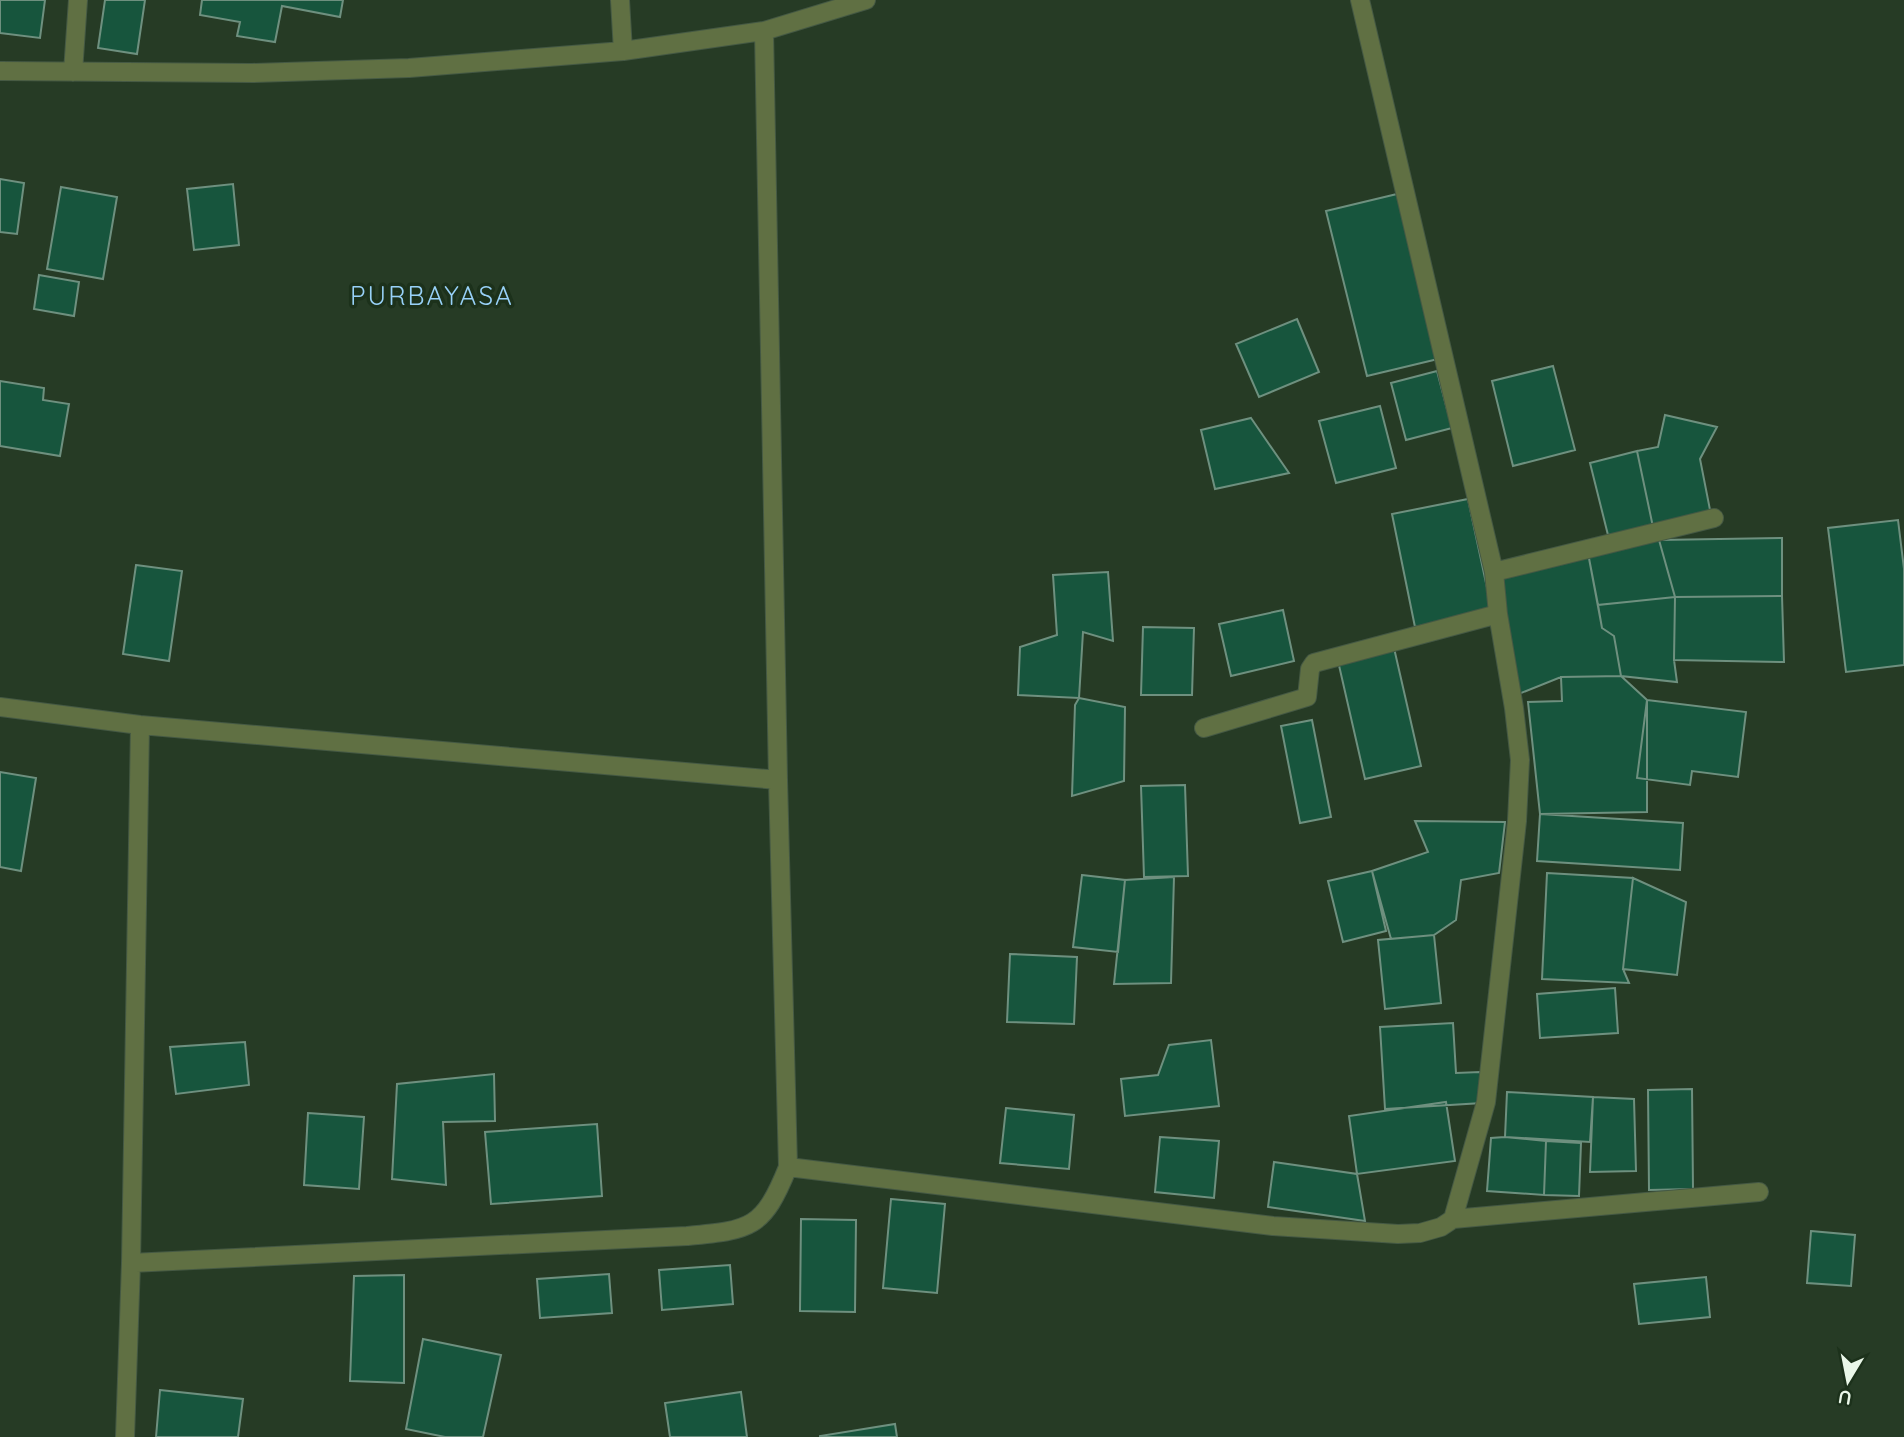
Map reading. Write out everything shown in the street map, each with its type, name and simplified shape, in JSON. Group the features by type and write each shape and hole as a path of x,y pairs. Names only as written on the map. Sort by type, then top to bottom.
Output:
{"street":[{"path":"73,72 78,0"},
{"path":"620,0 623,51"},
{"path":"0,71 251,73 396,68 623,51 764,30 866,0"},
{"path":"1360,0 1494,572 1497,614 1514,708 1520,760 1517,821 1486,1102 1453,1219"},
{"path":"131,1263 687,1237 723,1233 758,1220 778,1192 788,1167 764,30"},
{"path":"1494,572 1714,518"},
{"path":"1204,727 1307,697 1314,663 1497,614"},
{"path":"0,708 140,725 778,780"},
{"path":"125,1437 131,1263 140,725"},
{"path":"788,1167 1273,1226 1398,1234 1420,1233 1441,1227 1453,1219 1759,1192"}],"building":[{"path":"0,0 45,0 40,38 0,33"},
{"path":"105,0 145,0 137,54 98,48"},
{"path":"202,0 343,0 340,17 282,6 275,42 237,36 240,22 200,15"},
{"path":"0,179 24,183 17,234 0,232"},
{"path":"233,184 239,245 194,250 187,189"},
{"path":"61,187 117,197 103,279 47,269"},
{"path":"1397,194 1438,359 1367,376 1326,211"},
{"path":"39,275 79,282 74,316 34,309"},
{"path":"1297,319 1319,372 1259,397 1236,344"},
{"path":"1553,366 1575,450 1513,466 1492,381"},
{"path":"1437,371 1452,428 1406,440 1391,383"},
{"path":"0,381 44,388 43,400 69,404 60,456 0,446"},
{"path":"1380,406 1396,468 1336,483 1319,421"},
{"path":"1665,415 1717,427 1700,459 1711,515 1653,527 1637,451 1658,447"},
{"path":"1251,418 1289,473 1215,489 1201,430"},
{"path":"1637,451 1653,527 1608,535 1590,463"},
{"path":"1468,499 1492,611 1415,627 1392,514"},
{"path":"1898,520 1904,569 1904,665 1846,672 1828,528"},
{"path":"1782,538 1782,596 1675,597 1659,540"},
{"path":"1659,540 1675,597 1598,605 1588,553"},
{"path":"1588,553 1602,628 1614,636 1621,676 1561,677 1516,695 1498,574"},
{"path":"136,565 182,571 169,661 123,654"},
{"path":"1108,572 1113,641 1083,632 1079,698 1018,695 1020,647 1057,635 1053,575"},
{"path":"1782,596 1784,662 1674,660 1675,597"},
{"path":"1675,597 1674,660 1677,682 1621,676 1614,636 1602,628 1598,605"},
{"path":"1283,610 1294,661 1231,676 1219,624"},
{"path":"1143,627 1194,628 1192,695 1141,695"},
{"path":"1394,648 1421,766 1365,779 1338,661"},
{"path":"1621,676 1647,700 1647,812 1540,814 1528,702 1562,701 1561,677"},
{"path":"1079,698 1125,707 1124,781 1072,796 1075,705"},
{"path":"1647,700 1746,712 1738,777 1692,771 1690,785 1637,778"},
{"path":"1312,720 1331,817 1300,823 1281,726"},
{"path":"0,772 36,778 21,871 0,867"},
{"path":"1185,785 1188,876 1144,877 1141,786"},
{"path":"1540,814 1683,823 1680,870 1537,861"},
{"path":"1415,821 1505,822 1499,873 1461,880 1456,920 1434,935 1391,939 1372,871 1428,852"},
{"path":"1372,871 1386,931 1343,942 1328,881"},
{"path":"1547,873 1633,878 1623,969 1629,983 1542,979"},
{"path":"1082,875 1125,880 1118,952 1073,947"},
{"path":"1174,877 1171,983 1114,984 1125,880"},
{"path":"1633,878 1686,902 1677,975 1623,969"},
{"path":"1434,935 1441,1003 1385,1009 1378,940"},
{"path":"1010,954 1077,957 1074,1024 1007,1022"},
{"path":"1615,988 1618,1033 1540,1038 1537,994"},
{"path":"1453,1023 1456,1073 1480,1072 1482,1103 1385,1109 1380,1027"},
{"path":"1211,1040 1219,1106 1125,1116 1121,1079 1158,1075 1169,1045"},
{"path":"245,1042 249,1085 176,1094 170,1047"},
{"path":"494,1074 495,1121 443,1122 446,1185 392,1179 397,1084"},
{"path":"1692,1089 1693,1189 1649,1190 1648,1090"},
{"path":"1507,1092 1593,1097 1590,1142 1505,1137"},
{"path":"1593,1097 1634,1099 1636,1171 1590,1172"},
{"path":"1446,1102 1455,1161 1357,1174 1349,1116"},
{"path":"1006,1108 1074,1115 1069,1169 1000,1163"},
{"path":"308,1113 364,1117 359,1189 304,1185"},
{"path":"597,1124 602,1196 491,1204 485,1132"},
{"path":"1160,1137 1219,1141 1214,1198 1155,1192"},
{"path":"1491,1138 1546,1141 1544,1195 1487,1191"},
{"path":"1546,1141 1581,1143 1579,1196 1544,1195"},
{"path":"1274,1162 1357,1174 1365,1221 1268,1207"},
{"path":"891,1199 945,1204 937,1293 883,1288"},
{"path":"801,1219 856,1220 855,1312 800,1311"},
{"path":"1811,1231 1855,1235 1851,1286 1807,1283"},
{"path":"730,1265 733,1304 662,1310 659,1270"},
{"path":"609,1274 612,1313 540,1318 537,1279"},
{"path":"404,1275 404,1383 350,1381 354,1276"},
{"path":"1706,1277 1710,1317 1639,1324 1634,1284"},
{"path":"423,1339 501,1355 483,1437 445,1437 406,1429"},
{"path":"160,1390 243,1399 238,1437 156,1437"},
{"path":"741,1392 747,1437 670,1437 665,1403"},
{"path":"895,1424 897,1437 820,1437 820,1436"}],"district":[{"name":"PURBAYASA","path":"432,295"}]}
